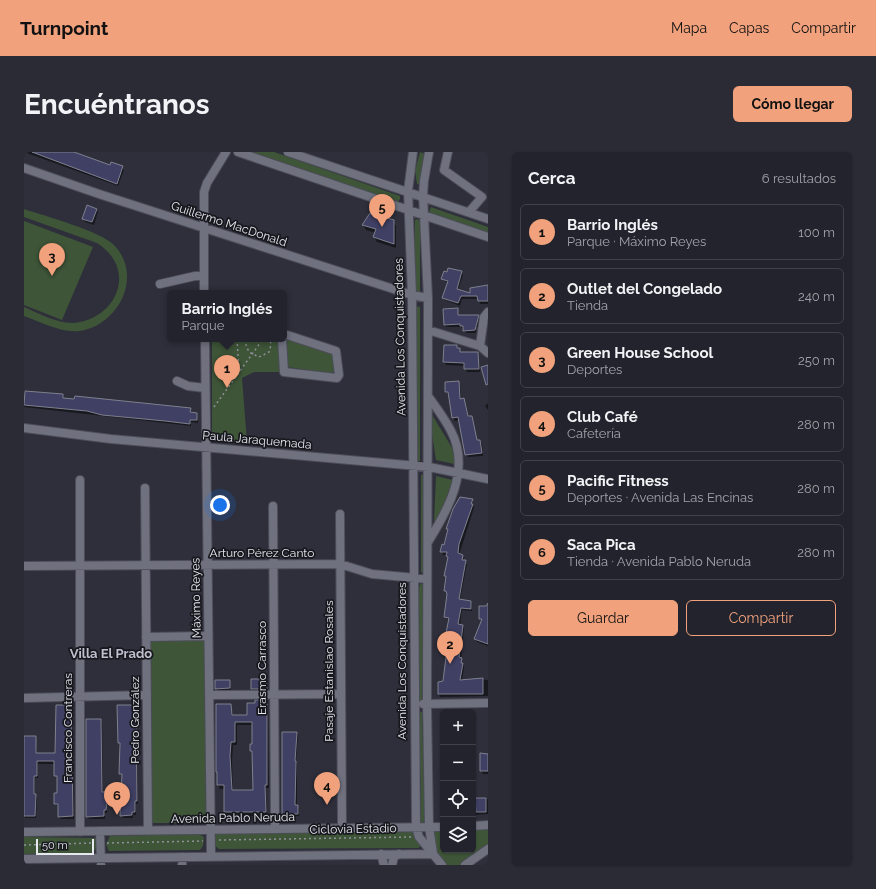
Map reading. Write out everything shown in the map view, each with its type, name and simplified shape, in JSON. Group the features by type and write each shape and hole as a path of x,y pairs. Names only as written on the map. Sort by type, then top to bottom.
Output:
{"street":[{"path":"204,290 203,202 207,183 226,152"},
{"path":"238,152 488,237"},
{"path":"288,152 488,219"},
{"name":"Avenida Los Conquistadores","path":"413,152 408,191 408,210 412,295 416,827 419,837 442,865"},
{"path":"24,859 182,861 211,856 433,854 429,827 427,579 429,467 428,298 423,196 429,152"},
{"path":"448,152 444,170 482,197 469,212"},
{"name":"Guillermo MacDonald","path":"24,168 203,228 412,295 428,298"},
{"path":"160,284 194,276 204,276"},
{"path":"480,346 484,317 488,312"},
{"path":"428,330 480,346 488,353"},
{"path":"282,342 284,372 337,378 339,375 336,351 287,335"},
{"name":"Máximo Reyes","path":"205,342 211,856"},
{"path":"177,381 188,386 205,388"},
{"path":"428,396 452,432 458,452 459,472 458,481 438,526 428,543"},
{"name":"Paula Jaraquemada","path":"24,428 111,439 429,467 488,479"},
{"name":"Francisco Contreras","path":"80,480 80,832"},
{"name":"Pedro González","path":"145,488 148,831"},
{"name":"Erasmo Carrasco","path":"273,506 276,829"},
{"name":"Pasaje Estanislao Rosales","path":"340,514 342,828"},
{"name":"Arturo Pérez Canto","path":"24,566 340,564 366,573 427,579"},
{"path":"146,637 208,636"},
{"path":"209,695 341,694"},
{"path":"24,698 147,695"},
{"path":"414,704 488,703"},
{"path":"476,826 488,825"},
{"name":"Avenida Pablo Neruda","path":"24,832 440,827"},
{"path":"100,832 101,861"},
{"path":"465,865 488,849"},
{"path":"381,854 384,865"},
{"path":"392,865 394,857 399,854"}],"path":[{"path":"237,342 239,371"},
{"path":"247,342 247,349 251,354 259,357 266,354 270,348 270,342"},
{"path":"211,411 261,342"},
{"name":"Ciclovia Estadio","path":"24,845 419,837"}],"green space":[{"path":"252,152 274,152 400,196 400,199 398,202"},
{"path":"420,152 425,154 421,171 421,185 417,184 415,171"},
{"path":"431,207 488,227 488,233 429,212"},
{"path":"24,209 97,234 114,245 123,257 127,271 126,285 122,298 115,310 105,320 93,327 79,331 72,331 51,326 24,316 24,307 61,322 74,323 89,319 102,312 111,303 117,291 119,279 117,266 110,254 97,243 24,217"},
{"path":"418,219 420,223 420,292 415,291 415,220"},
{"path":"24,221 93,247 62,320 24,305"},
{"path":"414,306 420,307 420,461 416,462"},
{"path":"287,339 334,352 335,371 331,373 287,367 284,342 287,342"},
{"path":"212,342 279,342 281,372 254,372 242,378 247,442 212,439"},
{"path":"428,408 454,451 454,464 436,460"},
{"path":"421,475 424,475 423,573 421,572"},
{"path":"436,476 453,480 438,521 434,521"},
{"path":"420,584 424,587 424,701 418,701"},
{"path":"150,639 204,639 206,823 152,823"},
{"path":"417,711 422,712 425,822 422,823 420,822 421,782"},
{"path":"488,827 488,846 461,865 446,865 435,853 432,829 440,829 440,853 476,853 476,828"},
{"path":"413,832 421,845 419,848 219,849 215,846 214,839 216,834"},
{"path":"199,834 204,837 203,846 200,850 109,851 106,844 110,836"},
{"path":"24,837 96,838 97,843 95,850 91,853 24,854"}],"building":[{"path":"32,152 74,152 110,165 111,162 123,166 117,184"},
{"path":"87,205 97,209 92,222 82,219"},
{"path":"370,213 394,220 394,244 373,237 376,229 362,225"},
{"path":"448,268 462,271 457,289 470,293 470,288 488,285 488,301 478,301 477,296 461,296 458,303 442,298 448,281 441,279 444,271 447,272"},
{"path":"458,308 458,315 479,315 475,330 463,331 463,326 460,326 460,324 444,325 443,309"},
{"path":"444,345 457,345 457,348 460,348 460,352 478,352 479,369 464,369 464,363 443,362"},
{"path":"488,365 488,384 486,385 481,367"},
{"path":"459,381 460,399 464,398 468,416 472,416 477,440 480,440 482,453 465,455 458,417 452,418 448,392 445,392 445,382"},
{"path":"25,391 63,394 63,398 74,399 75,396 191,408 190,412 197,413 197,420 190,420 190,424 102,415 87,411 24,405"},
{"path":"460,497 473,499 471,504 473,504 459,544 458,553 463,555 462,560 466,560 459,599 471,601 471,609 461,608 458,624 463,625 459,657 462,658 461,663 463,663 460,680 483,678 483,694 438,694 438,682 443,681 449,633 446,633 449,618 444,617 447,594 446,591 444,591 446,576 444,576 448,557 446,556 447,552 440,552 442,544 444,545 448,529 446,529 453,509"},
{"path":"488,603 488,644 474,639 482,619 479,619 479,606 486,606"},
{"path":"251,679 266,679 267,689 251,689"},
{"path":"215,680 230,680 230,688 215,689"},
{"path":"255,700 264,700 264,704 267,704 267,785 265,785 266,812 224,812 224,785 217,785 216,772 216,704 231,704 232,715 247,715 247,703 255,703","holes":["235,722 252,722 252,744 250,744 250,751 252,751 253,790 232,790 230,756 231,742 235,742"]},
{"path":"56,705 71,705 73,816 58,817 58,804 54,804 54,793 57,793 57,776 54,776 54,761 37,761 37,776 34,776 34,794 36,794 35,816 24,816 24,736 36,736 36,753 55,753"},
{"path":"117,705 136,705 137,801 135,801 135,812 132,812 132,815 120,816 122,774 119,774 120,743 118,743"},
{"path":"86,719 101,719 102,792 107,792 107,804 106,810 104,810 104,816 86,817"},
{"path":"282,732 297,732 295,761 295,805 298,805 298,814 282,814"},
{"path":"480,753 488,754 488,771 480,771"},
{"path":"476,798 486,798 486,812 476,812"}],"place":[{"name":"Pacific Fitness","path":"382,227"},
{"name":"Green House School","path":"52,276"},
{"name":"Barrio Inglés","path":"227,388"},
{"name":"Outlet del Congelado","path":"450,664"},
{"name":"Club Café","path":"327,805"},
{"name":"Saca Pica","path":"117,815"}],"district":[{"name":"Villa El Prado","path":"111,653"}]}
